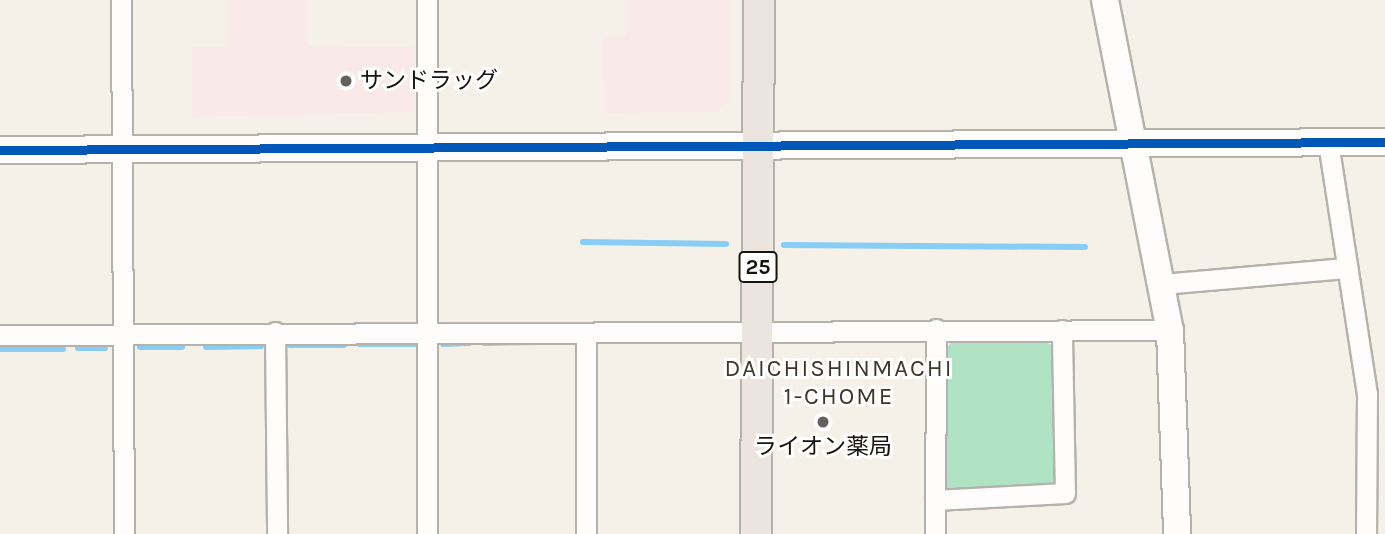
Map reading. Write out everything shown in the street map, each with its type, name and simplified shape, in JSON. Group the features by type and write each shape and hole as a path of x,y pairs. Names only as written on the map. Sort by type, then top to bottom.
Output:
{"main road":[{"name":"25","path":"756,534 759,0"}],"street":[{"path":"121,0 124,534"},
{"path":"427,0 427,534"},
{"path":"1105,0 1170,330 1177,534"},
{"path":"1328,142 1367,394 1366,534"},
{"path":"0,149 426,144 1385,142"},
{"path":"1163,284 1347,268"},
{"path":"0,335 428,330 586,333 757,328 1170,330"},
{"path":"934,534 936,329"},
{"path":"935,500 1066,493 1062,330"},
{"path":"275,332 277,534"},
{"path":"586,333 586,534"}],"shaded area":[{"path":"227,0 308,0 308,46 414,47 414,112 192,117 192,47 226,47"},
{"path":"626,0 729,0 729,100 717,112 604,113 603,37 626,37"}],"green space":[{"path":"954,339 1044,340 1052,346 1058,478 1051,486 948,491 942,487 946,349"}],"waterway":[{"path":"583,242 726,244"},
{"path":"784,245 1085,247"},
{"path":"484,343 538,342"},
{"path":"443,344 469,343"},
{"path":"360,344 416,344"},
{"path":"290,345 344,345"},
{"path":"206,347 261,346"},
{"path":"140,347 182,347"},
{"path":"78,348 105,348"},
{"path":"0,349 63,349"}],"cycle path":[{"path":"0,150 1385,142"}],"place":[{"name":"サンドラッグ","path":"346,81"},
{"name":"ライオン薬局","path":"823,422"}],"district":[{"name":"DAICHISHINMACHI 1-CHOME","path":"839,383"}]}
